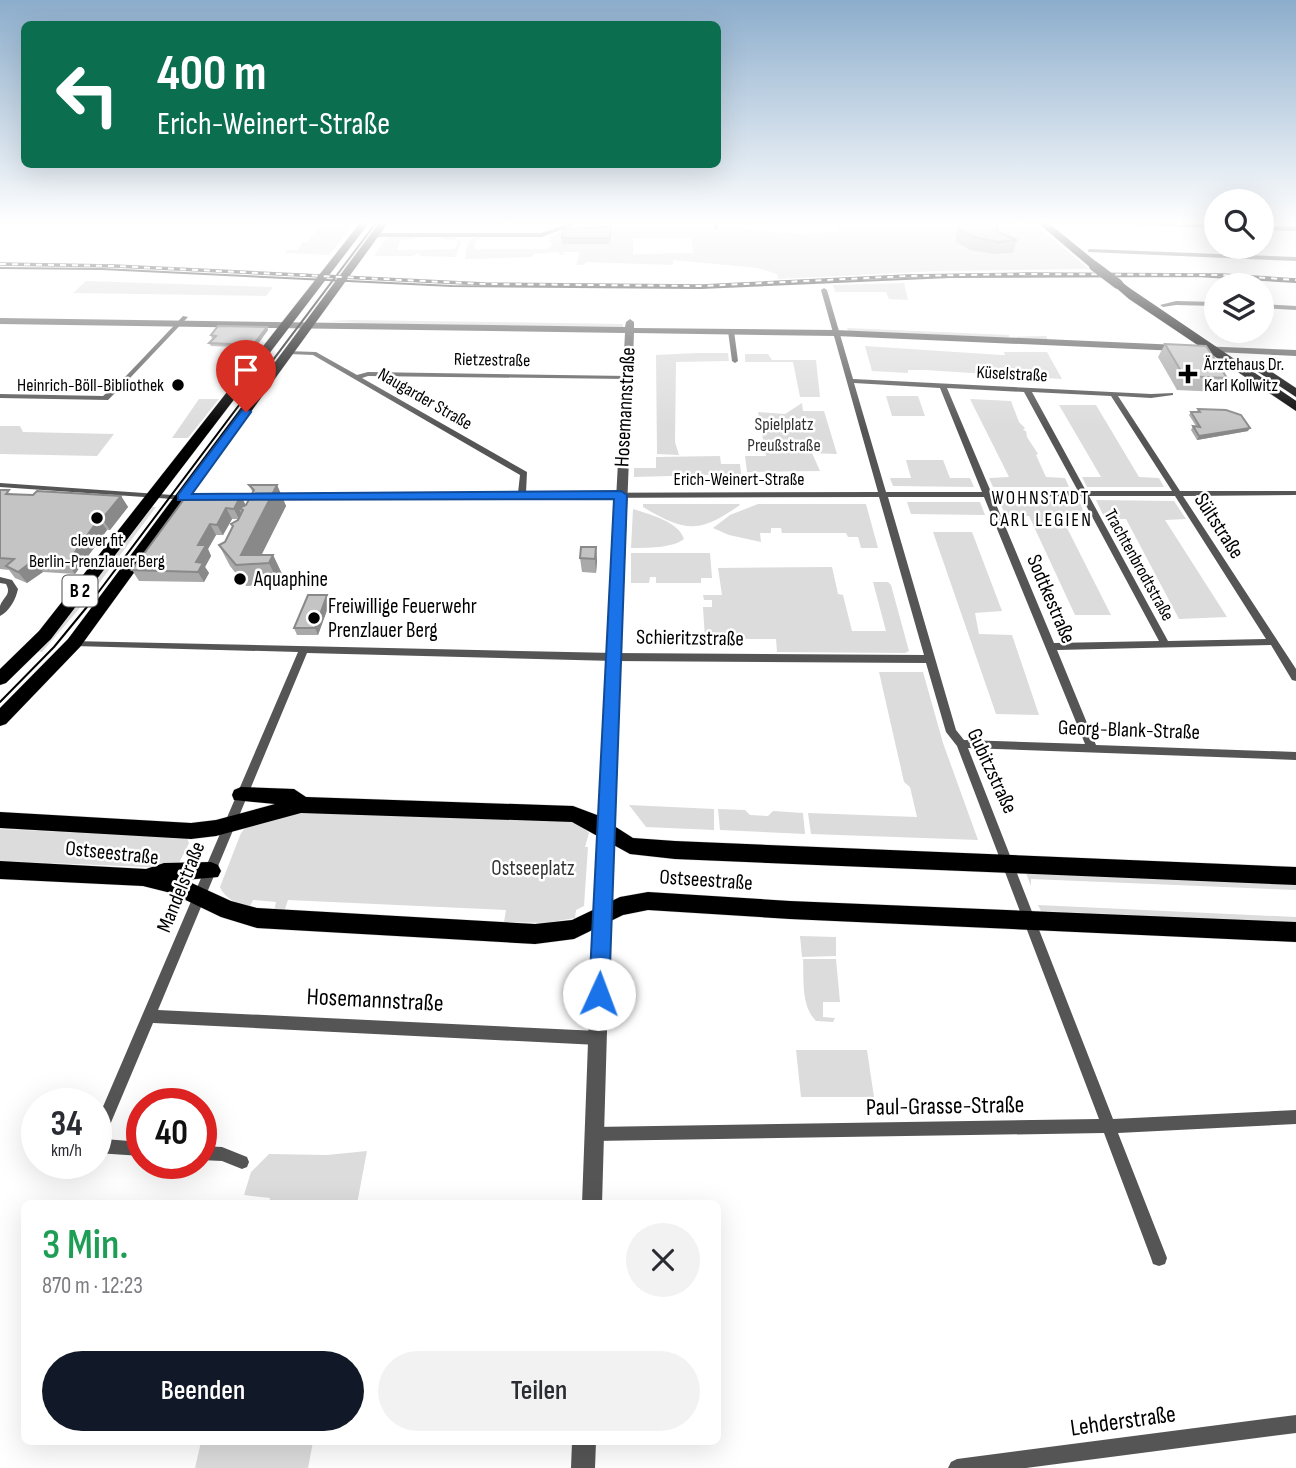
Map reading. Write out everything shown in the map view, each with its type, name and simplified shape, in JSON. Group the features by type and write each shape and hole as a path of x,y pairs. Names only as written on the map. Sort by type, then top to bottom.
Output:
{"main road":[{"name":"B 2","path":"0,680 45,635 312,292"},
{"name":"B 2","path":"0,719 74,643 189,498 289,352 334,292"},
{"path":"1134,292 1198,341 1233,351 1296,393"},
{"path":"1138,292 1163,305 1296,407"},
{"path":"241,795 294,797 301,804"},
{"name":"Ostseestraße","path":"0,820 191,831 228,825 301,804 573,814 590,821 630,846 675,850 1296,876"},
{"name":"Ostseestraße","path":"0,870 143,877 174,885 228,910 257,918 502,932 558,932 574,929 620,906 648,901 1296,932"},
{"path":"143,877 163,872 211,871"}],"street":[{"name":"Gubitzstraße","path":"824,292 950,732 961,744 1009,864 1028,920 1159,1258"},
{"path":"1163,305 1204,304"},
{"path":"1274,307 1296,308"},
{"path":"0,315 288,322 835,329 1198,341"},
{"path":"0,321 182,320"},
{"path":"0,396 104,398 128,377 182,320"},
{"name":"Hosemannstraße","path":"592,1200 629,326"},
{"path":"730,327 735,361"},
{"path":"835,329 1215,346 1296,346"},
{"path":"1233,351 1296,353"},
{"name":"Naugarder Straße","path":"289,352 314,353 524,474 522,495"},
{"name":"Rietzestraße","path":"357,377 379,374 627,377"},
{"name":"Küselstraße","path":"850,382 1162,396 1171,394"},
{"name":"Sodtkestraße","path":"943,386 1092,748"},
{"name":"Trachtenbrodtstraße","path":"1027,390 1165,644"},
{"name":"Sültstraße","path":"1112,394 1296,677"},
{"path":"0,485 189,498"},
{"name":"Erich-Weinert-Straße","path":"214,497 1296,493"},
{"path":"0,580 9,582 13,589 12,597 0,613"},
{"path":"1051,647 1273,642"},
{"name":"Schieritzstraße","path":"74,643 614,657 929,659"},
{"name":"Mandelstraße","path":"112,1105 304,649"},
{"name":"Georg-Blank-Straße","path":"961,744 1296,756"},
{"name":"Hosemannstraße","path":"150,1016 598,1038"},
{"name":"Paul-Grasse-Straße","path":"594,1134 1108,1126 1296,1118"},
{"path":"217,1154 242,1162"},
{"name":"Lehderstraße","path":"957,1468 1296,1423"},
{"path":"583,1468 584,1445"}],"green space":[{"path":"75,292 269,292 266,296 73,293"},
{"path":"835,292 906,292 908,300 889,299 886,292"},
{"path":"328,321 622,324 623,327 327,323 358,323"},
{"path":"847,328 1009,337 1046,336 1048,340 848,331"},
{"path":"865,346 1001,355 1005,355 1004,352 1047,352 1062,379 925,370 908,370 908,373 872,371"},
{"path":"728,353 729,361 676,362 675,442 679,455 657,454 656,355"},
{"path":"745,354 768,354 772,360 816,360 820,397 800,397 793,362 745,362"},
{"path":"886,396 918,396 925,416 892,416"},
{"path":"199,399 219,399 188,438 172,438"},
{"path":"970,399 1011,401 1019,422 1025,428 1023,430 1038,454 1036,455 1046,477 1065,478 1069,487 993,487 989,478 1009,477"},
{"name":"Spielplatz Preußstraße","path":"802,403 803,411 824,411 837,454 812,453 820,471 747,472 745,456 766,456 758,412 785,414"},
{"path":"1059,405 1096,405 1139,477 1159,478 1164,487 1087,487 1082,477 1101,477"},
{"path":"0,426 20,426 23,432 114,434 97,456 0,454"},
{"path":"720,456 721,464 740,464 741,474 634,477 634,468 656,468 656,457"},
{"path":"906,460 943,460 950,478 970,478 974,487 893,486 890,478 911,478"},
{"path":"1096,500 1174,501 1186,519 1165,520 1227,617 1179,619 1126,519 1105,519"},
{"path":"999,501 1079,501 1086,517 1062,518 1111,615 1075,615 1029,516 1006,516"},
{"path":"907,502 980,502 985,515 911,514"},
{"path":"643,504 740,505 713,521 692,526 670,521 643,507"},
{"path":"758,504 866,504 878,548 861,548 858,537 848,537 846,533 782,533 781,528 771,528 771,533 760,533 761,542 729,535 713,528 730,515"},
{"path":"150,507 156,507 85,602 42,652 37,651"},
{"path":"633,509 670,523 684,539 667,546 631,548"},
{"path":"933,532 972,532 1002,611 975,613 979,634 1012,635 1039,715 996,714"},
{"path":"631,553 710,553 712,578 701,578 701,583 656,583 656,577 650,577 649,583 631,583"},
{"path":"832,567 838,594 843,595 852,631 886,631 873,582 888,582 891,585 909,651 777,652 776,639 705,639 703,607 712,607 712,600 704,600 703,595 722,595 718,568"},
{"path":"879,672 923,672 943,743 978,840 811,834 808,813 917,817 910,787 904,782"},
{"path":"629,805 714,809 714,830 646,827"},
{"path":"718,809 745,810 750,815 768,816 773,811 803,813 805,834 720,830"},
{"name":"Ostseeplatz","path":"292,811 577,822 589,833 585,847 588,847 584,906 576,910 575,918 545,923 504,922 506,910 288,900 284,912 274,911 276,902 253,900 249,908 228,897 220,887 241,833 248,825"},
{"path":"0,829 187,838 189,843 179,863 171,868 0,861"},
{"path":"1026,873 1296,883 1296,890 1031,879 1031,886"},
{"path":"1038,905 1296,917 1296,922 1041,911"},
{"path":"800,936 836,937 836,956 802,957"},
{"path":"803,959 836,959 840,1002 823,1002 823,1017 835,1018 833,1022 816,1021 811,1015 804,992"},
{"path":"796,1050 867,1050 874,1097 801,1097"},
{"path":"367,1151 358,1200 270,1200 244,1195 251,1172 269,1154 327,1155"},
{"path":"200,1445 312,1445 308,1468 195,1468"}],"building":[{"path":"218,326 267,327 253,345 209,343 216,336 211,335"},
{"path":"1165,344 1206,346 1227,378 1184,376"},
{"path":"1198,409 1226,410 1241,415 1250,428 1199,436 1193,426 1200,427 1191,412 1200,412"},
{"path":"249,485 277,485 241,555 273,555 269,563 236,565 219,545 225,542 233,526 231,524 238,520 243,510 239,508 246,505 254,490"},
{"path":"0,490 9,490 6,494 33,495 37,491 121,496 102,519 99,519 67,563 34,560 18,572 6,566 14,559 0,558"},
{"path":"187,495 241,495 234,509 226,508 217,525 210,524 198,545 206,545 196,562 203,563 198,572 132,570"},
{"path":"581,547 596,547 595,559 580,558"},
{"path":"308,595 327,595 315,628 294,628"}],"tram line":[{"path":"0,702 54,647 91,602 324,292"},
{"path":"1133,292 1296,402"}],"place":[{"name":"Ärztehaus Dr. Karl Kollwitz","path":"1188,374"},
{"name":"Heinrich-Böll-Bibliothek","path":"178,385"},
{"name":"clever fit Berlin-Prenzlauer Berg","path":"97,518"},
{"name":"Aquaphine","path":"240,579"},
{"name":"Freiwillige Feuerwehr Prenzlauer Berg","path":"314,618"}],"district":[{"name":"WOHNSTADT CARL LEGIEN","path":"1041,509"}],"route":[{"path":"246,412 183,498 621,495 599,994"}]}
